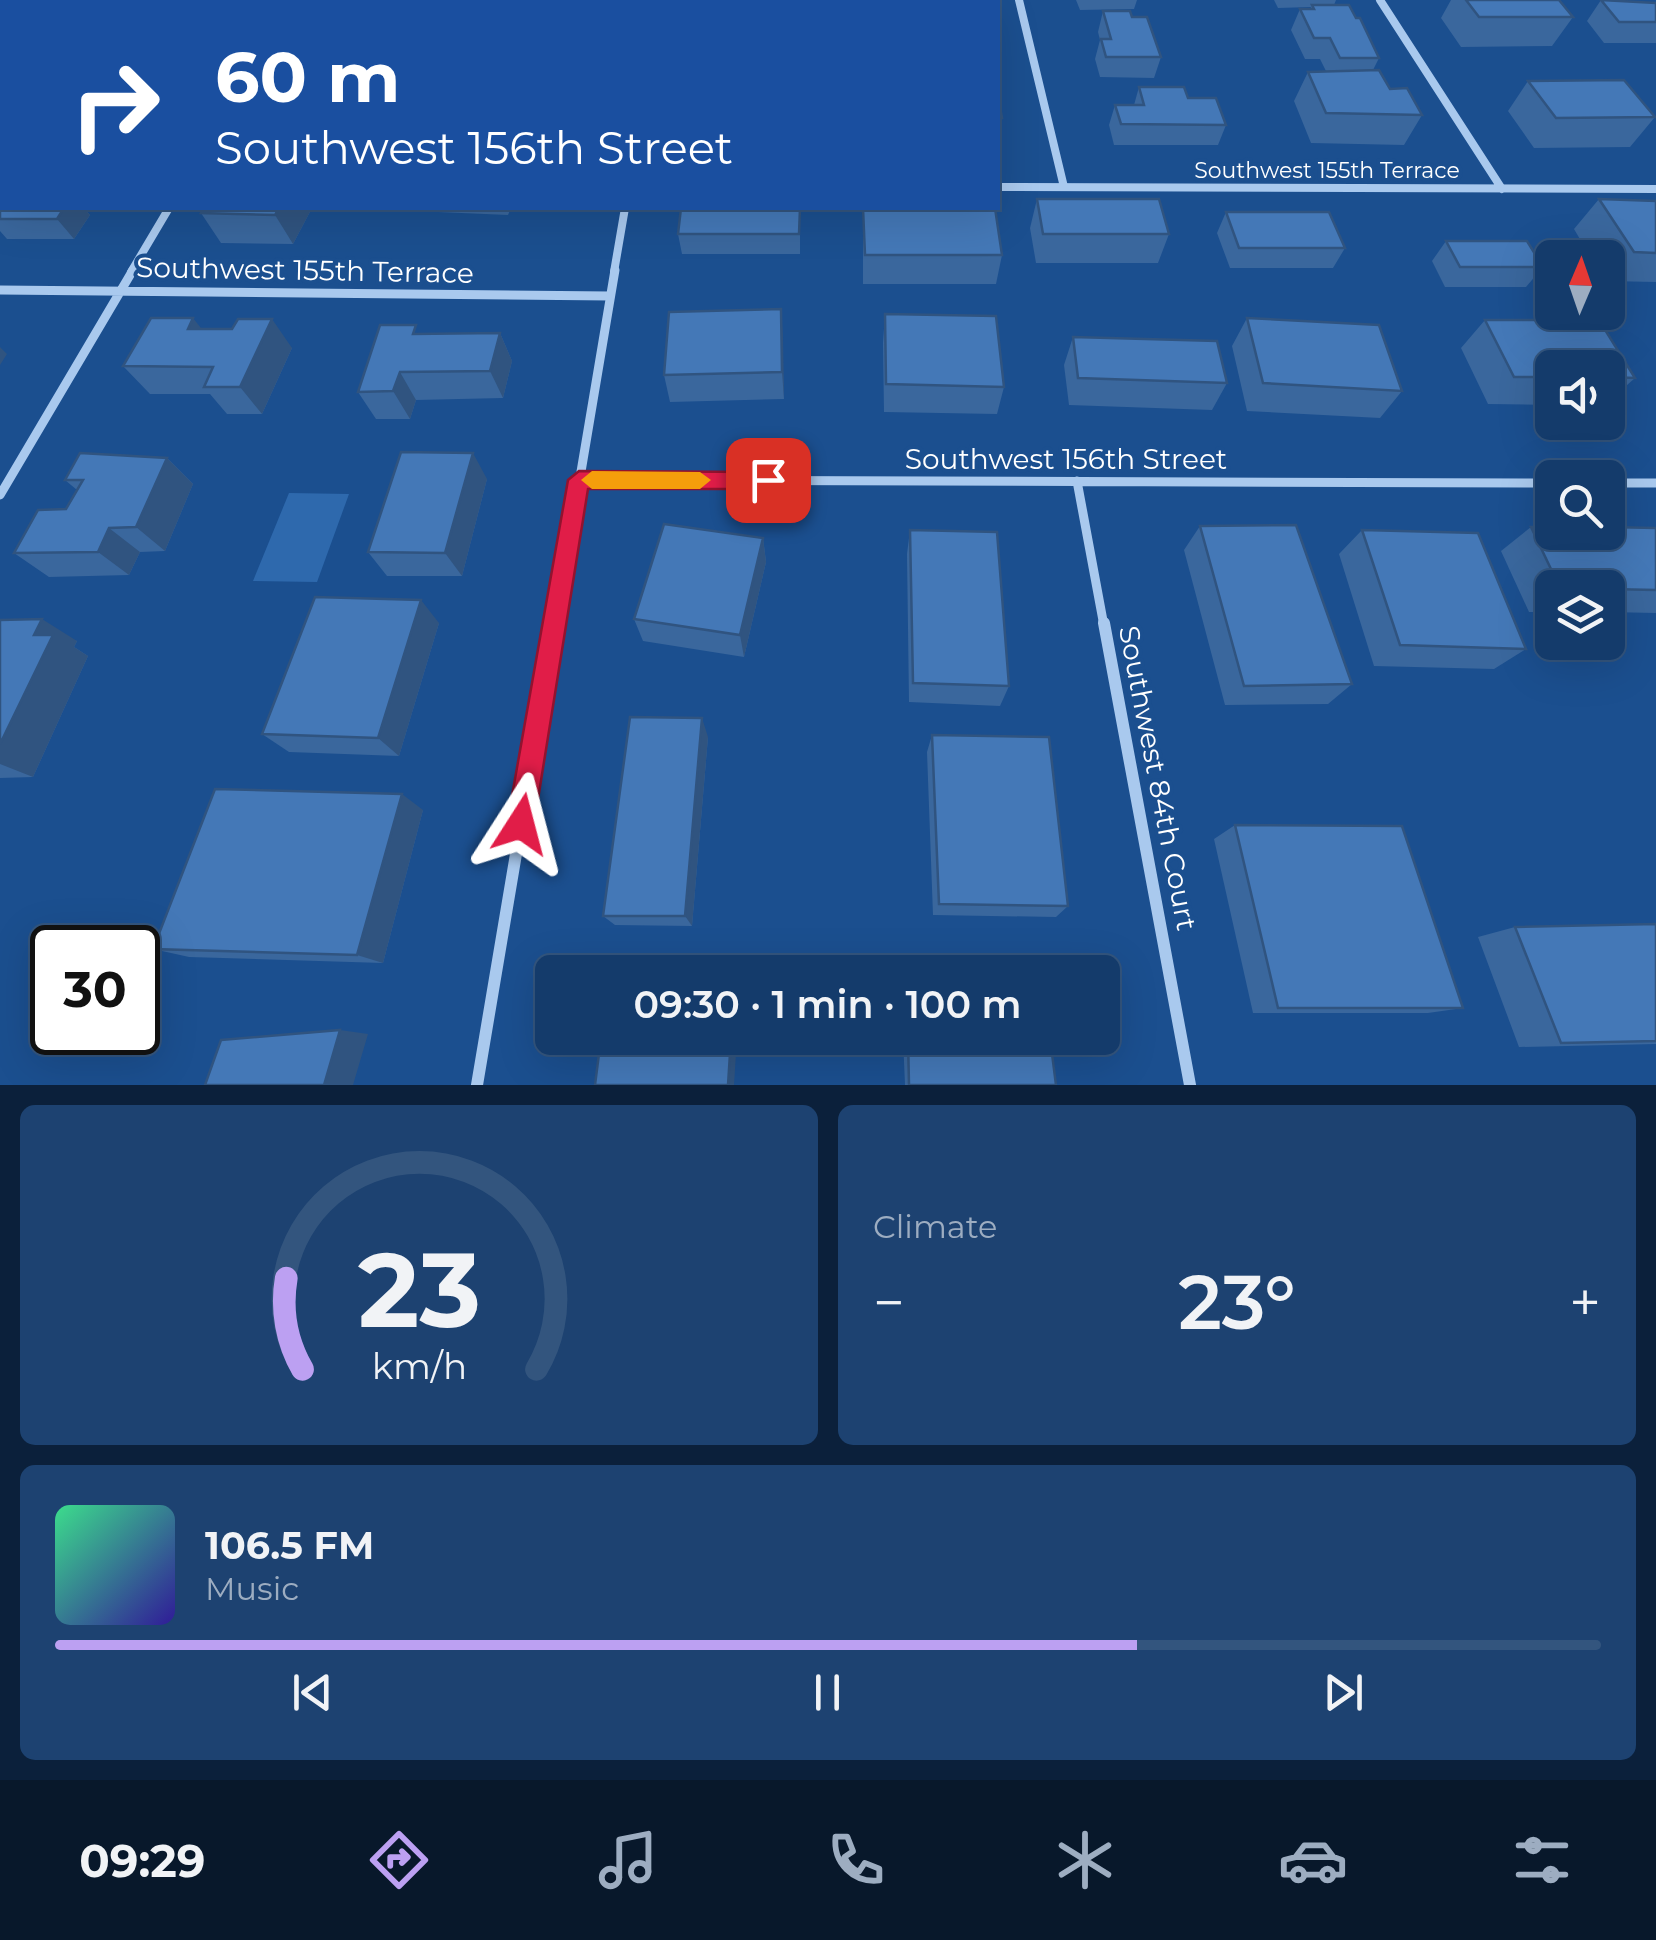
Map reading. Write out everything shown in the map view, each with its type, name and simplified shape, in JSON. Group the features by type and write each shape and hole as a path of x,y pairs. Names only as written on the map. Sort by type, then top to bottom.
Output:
{"street":[{"path":"1019,0 1064,187"},
{"path":"1380,0 1502,189"},
{"name":"Southwest 155th Terrace","path":"1000,187 1656,189"},
{"path":"0,495 168,210"},
{"path":"476,1085 625,210"},
{"name":"Southwest 155th Terrace","path":"0,290 610,296"},
{"name":"Southwest 156th Street","path":"579,480 1535,482"},
{"name":"Southwest 84th Court","path":"1077,481 1190,1085"},
{"path":"1625,483 1656,483"}],"shaded area":[{"path":"289,493 349,494 317,582 253,581"}],"building":[{"path":"1466,0 1559,0 1573,17 1479,17"},
{"path":"1601,0 1656,3 1656,22 1619,22"},
{"path":"1312,5 1349,5 1356,18 1360,18 1379,58 1340,58 1330,38 1314,38 1300,9 1314,9"},
{"path":"1103,11 1130,11 1132,17 1147,17 1161,57 1106,57 1101,39 1111,39"},
{"path":"1379,70 1390,89 1407,88 1422,115 1326,113 1308,72"},
{"path":"1624,80 1655,117 1556,118 1528,81"},
{"path":"1139,87 1184,87 1188,98 1216,98 1226,125 1121,124 1115,105 1144,105"},
{"path":"1037,199 1159,199 1169,234 1043,234"},
{"path":"1599,199 1656,201 1656,253 1634,252"},
{"path":"0,210 63,210 57,219 0,219"},
{"path":"203,210 278,210 275,215 201,213"},
{"path":"681,210 800,210 799,234 678,234"},
{"path":"863,210 995,210 1002,255 865,255"},
{"path":"1226,212 1329,212 1345,248 1239,248"},
{"path":"1446,241 1527,241 1535,254 1535,267 1460,267"},
{"path":"781,309 782,372 664,375 669,312"},
{"path":"885,314 996,316 1004,387 886,384"},
{"path":"151,318 193,318 188,329 232,329 238,319 272,319 240,387 204,387 213,367 123,366"},
{"path":"1247,318 1379,325 1402,391 1263,383"},
{"path":"1485,320 1535,320 1535,330 1605,330 1618,350 1535,350 1535,377 1514,377"},
{"path":"380,325 416,325 413,334 500,333 490,371 400,372 393,391 358,392"},
{"path":"1073,337 1217,341 1227,383 1078,378"},
{"path":"1625,362 1635,378 1625,378"},
{"path":"401,452 473,453 445,553 368,552"},
{"path":"80,453 167,458 136,527 109,528 98,552 14,553 38,510 66,509 83,480 65,480"},
{"path":"664,524 763,538 740,635 634,619"},
{"path":"1296,525 1352,684 1244,686 1200,526"},
{"path":"1625,527 1656,528 1656,590 1625,589 1625,570 1551,570 1542,550 1625,550"},
{"path":"910,530 997,532 1009,686 913,683"},
{"path":"1362,530 1478,533 1526,649 1400,645"},
{"path":"315,597 421,600 378,738 262,734"},
{"path":"42,619 34,635 53,635 0,744 0,620"},
{"path":"630,717 702,718 685,916 603,916"},
{"path":"932,735 1049,737 1068,906 939,904"},
{"path":"215,789 402,794 357,955 160,949 160,931"},
{"path":"1235,825 1402,826 1463,1008 1278,1008"},
{"path":"1656,924 1656,1041 1561,1043 1515,927"},
{"path":"340,1030 324,1085 205,1085 221,1040"},
{"path":"599,1055 730,1055 728,1085 595,1085"},
{"path":"908,1055 1052,1055 1056,1085 909,1085"}],"slow traffic":[{"path":"592,480 700,480"}],"route":[{"path":"521,824 579,480 768,480"}]}
